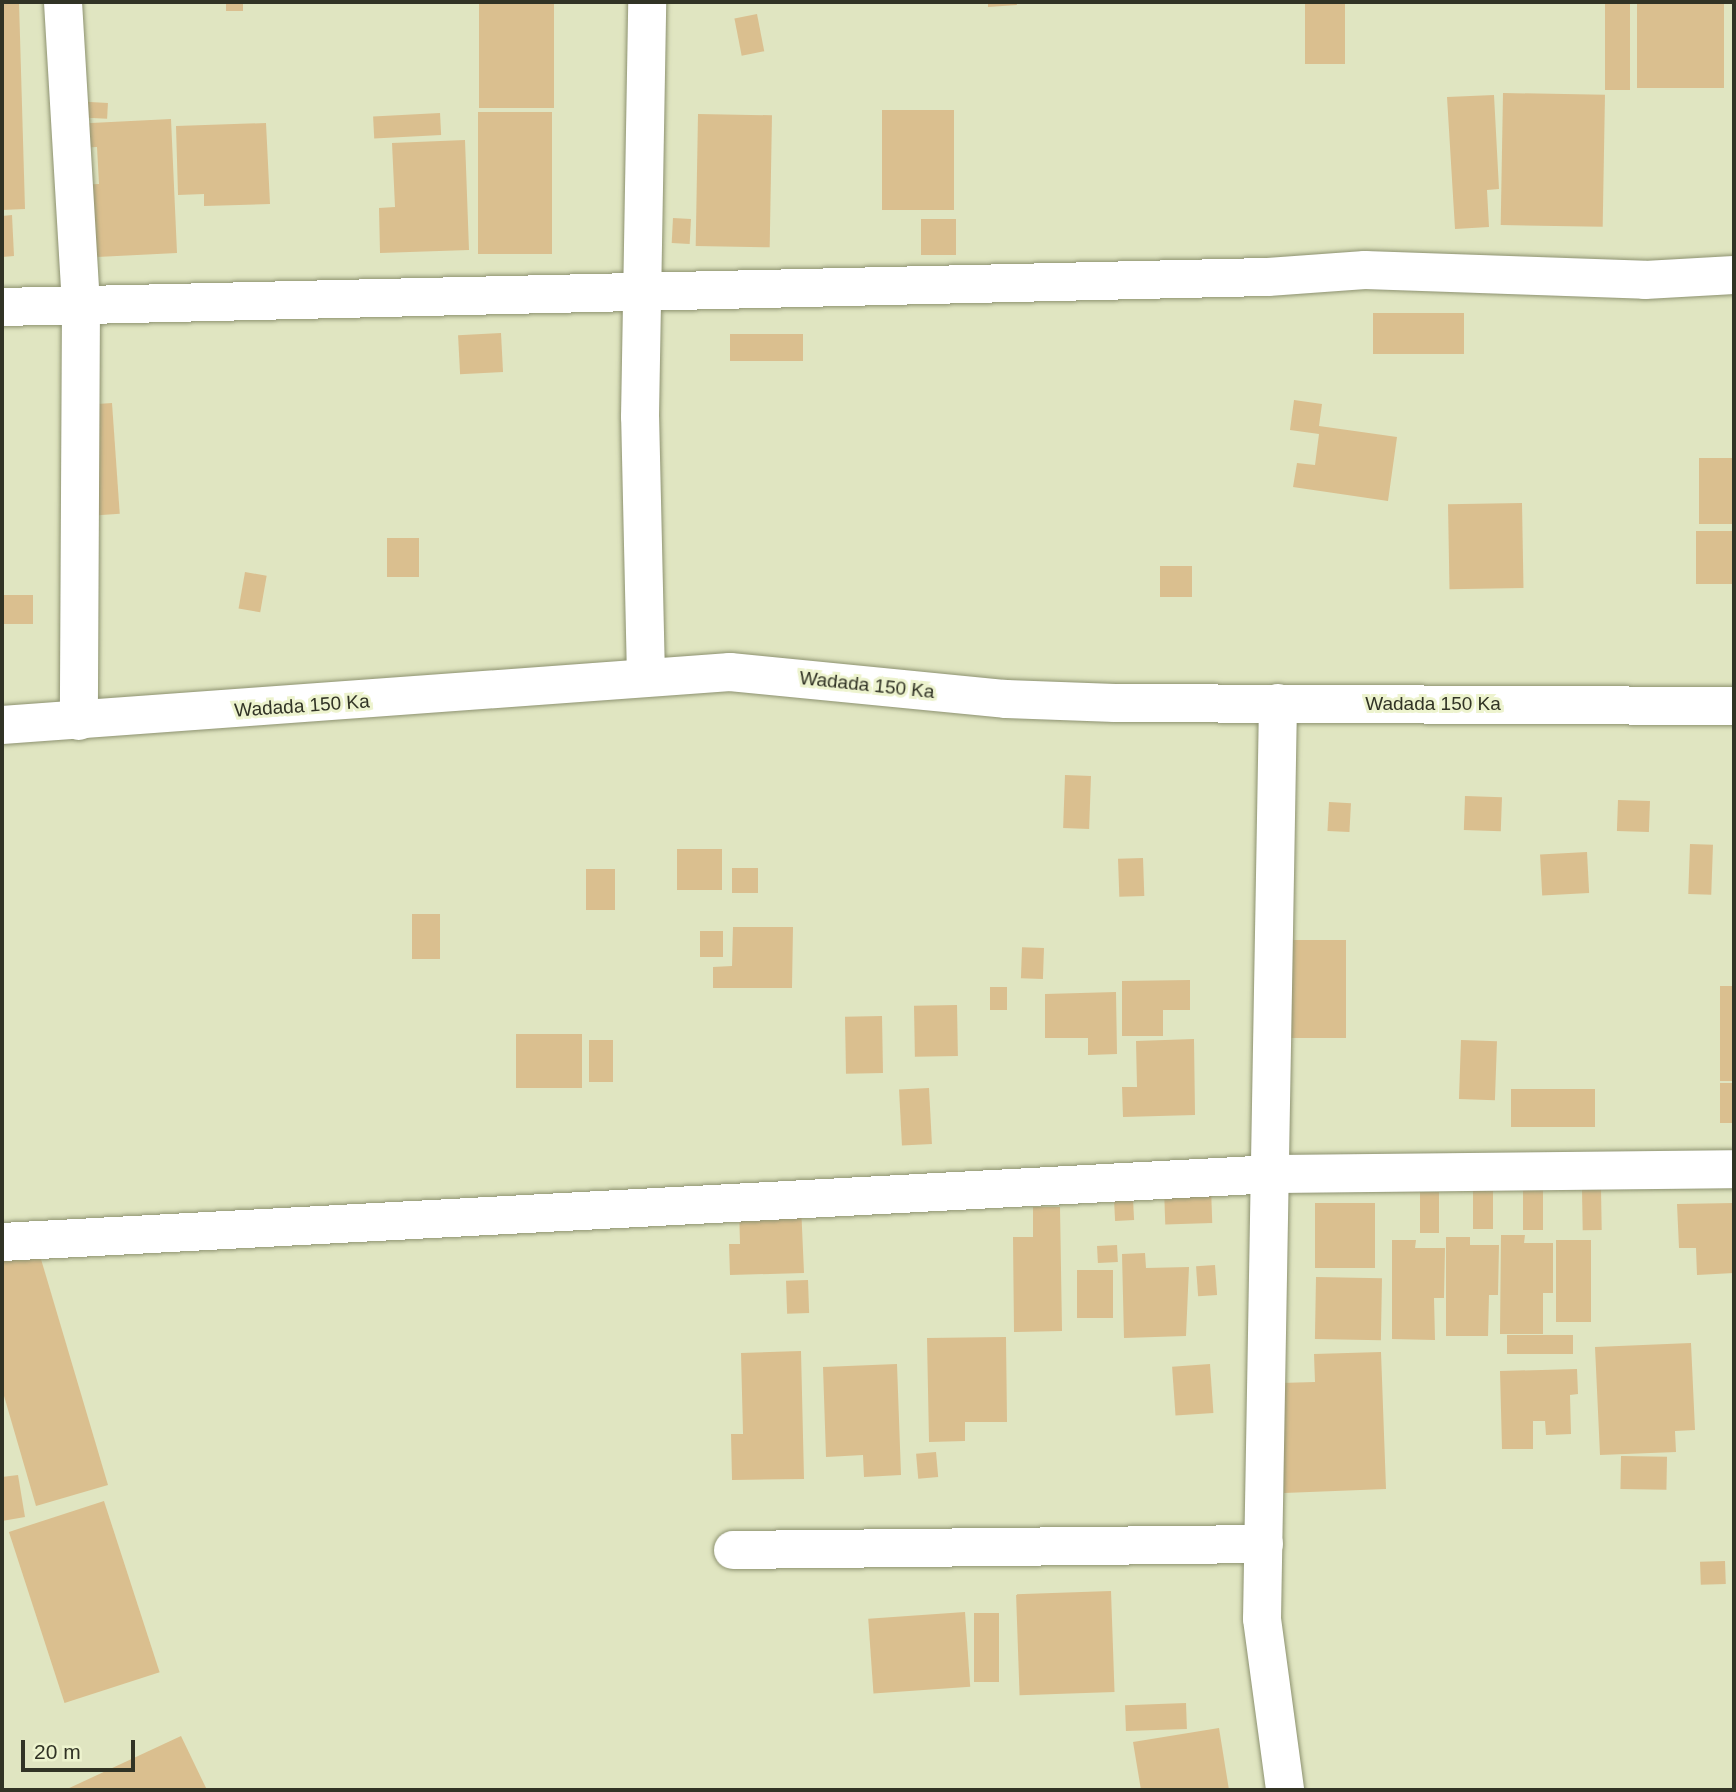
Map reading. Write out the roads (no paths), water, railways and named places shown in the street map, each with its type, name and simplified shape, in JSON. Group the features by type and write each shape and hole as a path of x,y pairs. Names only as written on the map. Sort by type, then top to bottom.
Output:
{"street":[{"path":"63,2 81,305 79,721"},
{"path":"646,677 641,290 647,2"},
{"path":"2,307 1268,277 1365,270 1645,280 1734,275"},
{"name":"Wadada 150 Ka","path":"2,725 730,672 1006,699 1734,706"},
{"path":"1278,703 1273,1174 1262,1619 1285,1790"},
{"path":"2,1242 1273,1174 1734,1169"},
{"path":"733,1550 1264,1544"}]}
